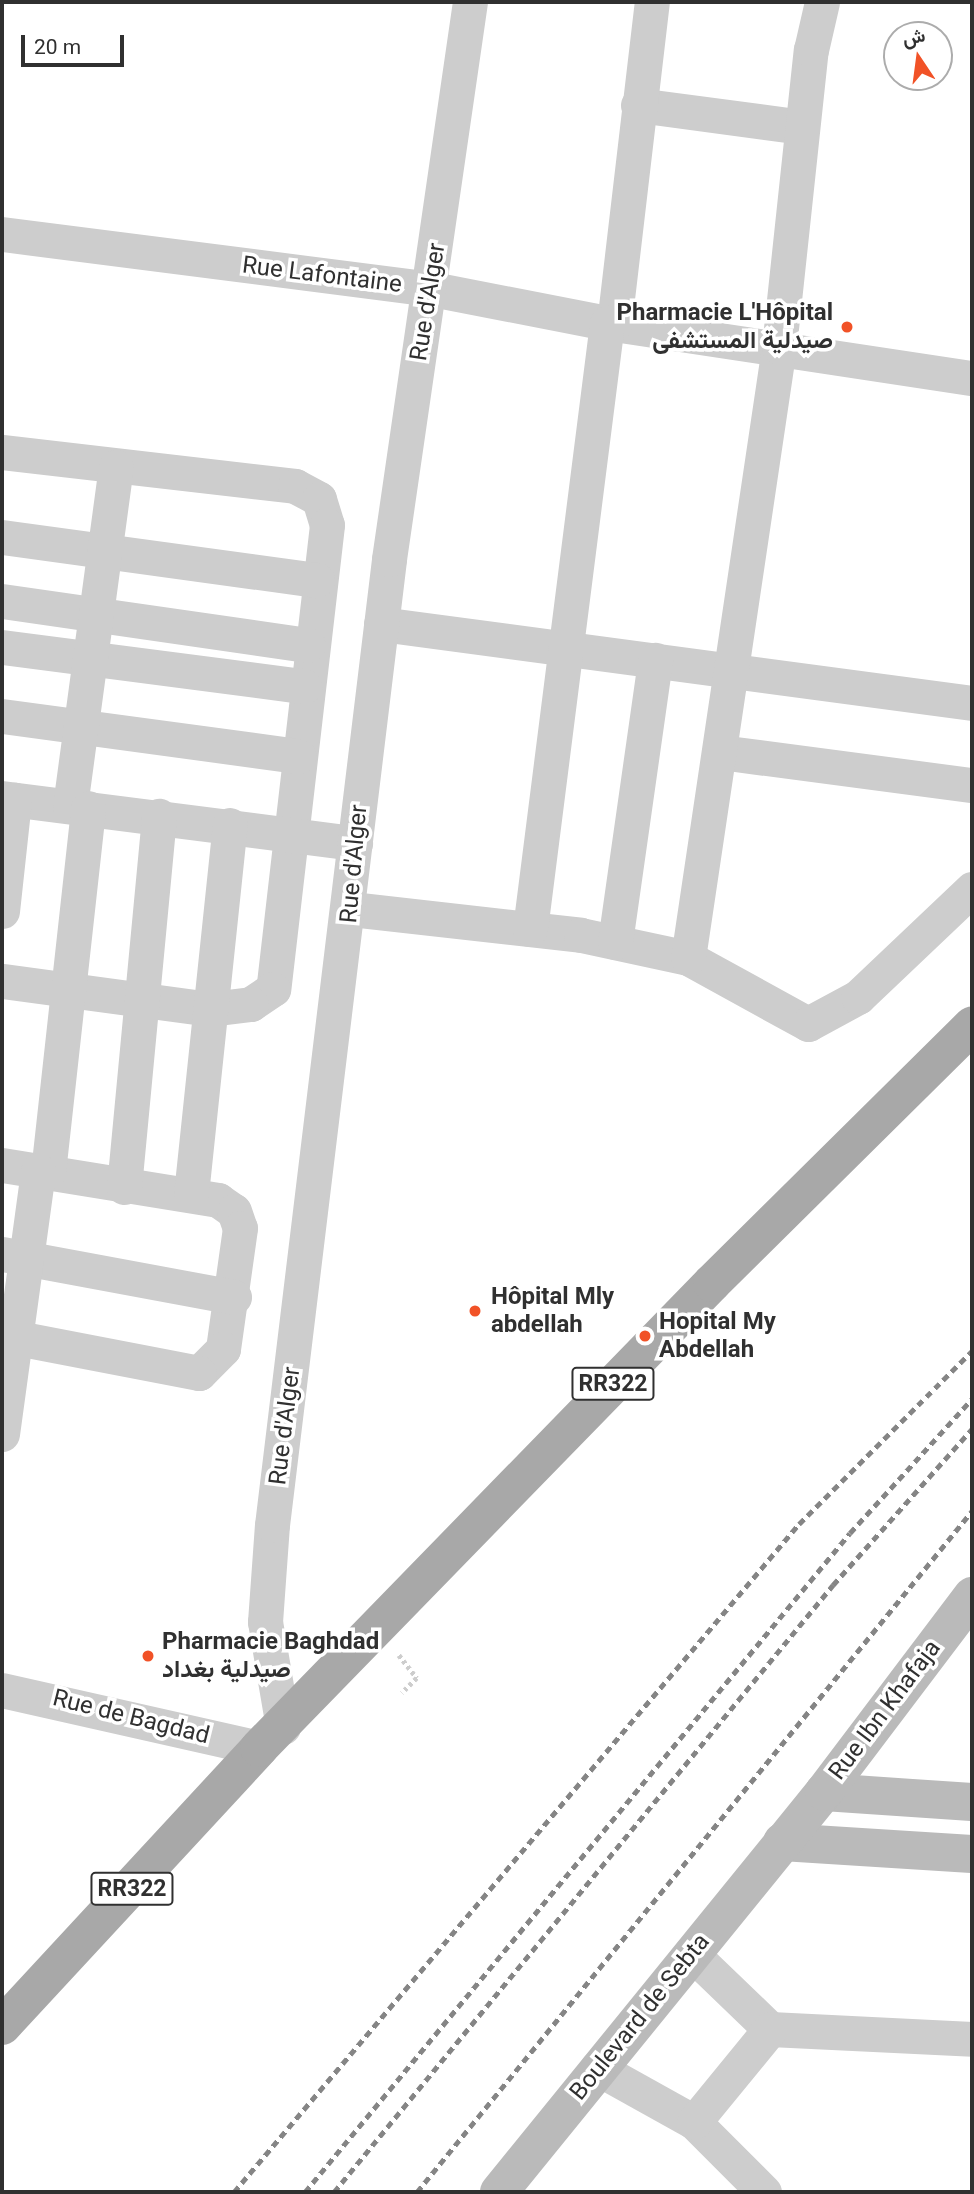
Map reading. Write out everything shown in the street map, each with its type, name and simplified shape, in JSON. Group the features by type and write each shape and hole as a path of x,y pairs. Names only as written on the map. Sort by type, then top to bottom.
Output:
{"main road":[{"name":"RR322","path":"2,2026 271,1737 712,1283 972,1026"}],"street":[{"name":"Rue d'Alger","path":"271,1737 265,1622 272,1525 351,909 355,843 382,624 432,289 470,2"},
{"path":"530,929 563,643 610,323 652,2"},
{"path":"688,958 720,752 727,668 779,347 802,127 822,2"},
{"path":"638,104 802,127"},
{"name":"Rue Lafontaine","path":"2,234 432,289 610,323 972,378"},
{"path":"2,452 309,492 322,504 327,525 317,580 304,686 294,832 273,989 251,1004 210,1009 2,981"},
{"path":"2,1423 13,1256 43,1171 67,988 82,727 116,467"},
{"path":"2,537 317,580"},
{"path":"2,601 309,645"},
{"path":"382,624 563,643 655,660 972,702"},
{"path":"2,647 304,686"},
{"path":"615,942 655,660"},
{"path":"2,716 298,757"},
{"path":"720,752 972,785"},
{"path":"2,911 8,799 294,832 355,843"},
{"path":"124,1187 138,999 159,816"},
{"path":"191,1194 230,825"},
{"path":"351,909 530,929 615,942 688,958 796,1021 821,1021 858,997 972,889"},
{"path":"2,1165 124,1187 191,1194 218,1200 238,1218 234,1297 223,1349 199,1373 8,1336"},
{"path":"13,1256 234,1297"},
{"name":"Rue Ibn Khafaja","path":"824,1792 972,1596"},
{"name":"Rue de Bagdad","path":"2,1690 271,1737"},
{"path":"824,1792 972,1802"},
{"name":"Boulevard de Sebta","path":"499,2192 597,2068 824,1792"},
{"path":"782,1842 972,1854"},
{"path":"691,1954 770,2029 972,2039"},
{"path":"694,2122 770,2029"},
{"path":"597,2068 694,2122 764,2192"}],"path":[{"path":"402,1693 418,1678"}],"railway":[{"path":"234,2192 799,1524 972,1351"},
{"path":"305,2192 850,1533 972,1399"},
{"path":"334,2192 833,1585 972,1429"},
{"path":"417,2192 972,1511"}],"place":[{"name":"Pharmacie L'Hôpital صيدلية المستشفى","path":"847,327"},
{"name":"Hôpital Mly abdellah","path":"475,1311"},
{"name":"Hopital My Abdellah","path":"645,1336"},
{"name":"Pharmacie Baghdad صيدلية بغداد","path":"148,1656"}]}
